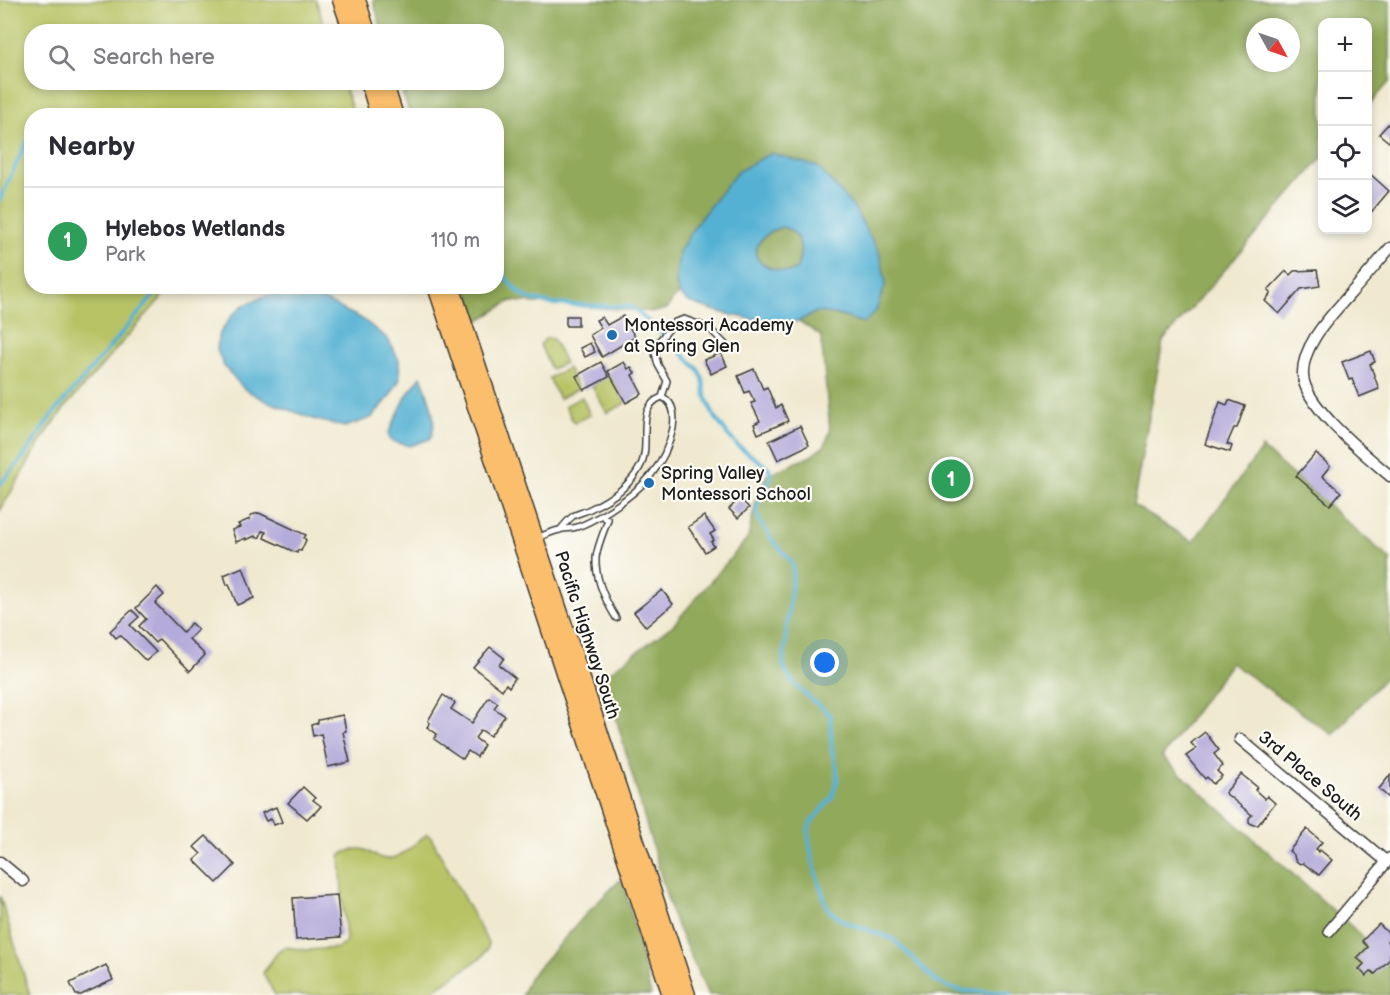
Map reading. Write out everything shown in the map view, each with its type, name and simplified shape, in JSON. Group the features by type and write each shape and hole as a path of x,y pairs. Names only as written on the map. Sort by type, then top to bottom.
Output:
{"main road":[{"path":"341,0 349,24"},
{"path":"357,0 364,24"},
{"path":"372,90 377,108"},
{"path":"387,90 392,108"},
{"name":"Pacific Highway South","path":"438,294 505,514 671,995"},
{"name":"Pacific Highway South","path":"455,294 687,995"}],"street":[{"path":"1390,248 1325,323 1311,344 1303,375 1307,390 1323,413 1390,476"},
{"name":"3rd Place South","path":"1240,739 1388,860"},
{"path":"1329,932 1388,860"},
{"path":"0,862 23,881"}],"lane":[{"path":"560,530 572,517 593,508 622,489 635,476 644,460 645,416 648,407 662,396 667,381 655,353 659,341 669,328 675,322 684,319 709,328 725,344"},
{"path":"535,538 576,527 632,496 663,458 670,444 674,423 673,406 668,399 662,396"},
{"path":"601,515 608,520 596,558 599,580 605,600 616,618"}],"green space":[{"path":"0,0 316,0 324,24 24,24 24,90 345,90 352,108 24,108 24,294 165,294 67,405 41,441 0,511"},
{"path":"373,0 1390,0 1390,81 1372,102 1372,18 1318,18 1318,163 1163,341 1133,505 1193,542 1262,448 1390,559 1390,672 1333,735 1231,663 1162,757 1390,961 1390,995 708,995 672,915 604,676 673,625 748,538 758,491 767,475 811,456 825,445 830,431 821,336 799,321 817,312 834,314 864,323 818,167 676,283 679,294 668,308 655,312 511,301 478,321 469,294 504,294 504,108 408,108 401,90 504,90 504,24 380,24"},
{"path":"782,227 794,233 800,244 800,257 796,270 791,272 766,266 759,261 756,255 759,242"},
{"path":"547,338 553,339 565,363 551,369 540,345"},
{"path":"568,368 578,389 559,399 549,378"},
{"path":"610,373 626,403 607,413 592,386"},
{"path":"582,397 590,415 574,423 565,406"},
{"path":"427,834 431,837 488,943 488,948 482,957 427,995 275,995 263,973 279,950 285,947 307,950 338,948 345,943 340,856 346,852 363,849 378,857 393,858 409,849"},
{"path":"620,880 624,884 651,995 522,995 529,978"},
{"path":"0,896 30,995 0,995"}],"water":[{"path":"771,153 818,167 854,208 880,254 886,283 876,311 864,323 834,314 817,312 799,321 779,325 719,312 689,302 679,294 676,283 679,252 698,221 737,172","holes":["782,227 798,238 800,244 800,257 796,270 780,271 759,261 756,255 759,242"]},
{"path":"298,294 322,299 362,319 388,339 399,360 400,379 388,399 371,418 345,427 313,419 264,400 244,389 224,366 217,350 218,336 230,318 242,306 265,296"},
{"path":"421,376 433,416 434,425 430,439 410,446 391,441 388,434 407,395"}],"building":[{"path":"1390,122 1390,143 1379,134"},
{"path":"1372,176 1389,191 1372,211"},
{"path":"1317,270 1320,286 1301,289 1279,314 1265,301 1271,293 1268,290 1286,271 1290,275 1294,271"},
{"path":"566,316 578,316 578,326 566,326"},
{"path":"623,316 635,337 602,357 590,335 601,328 596,320 602,317 607,325"},
{"path":"590,343 595,352 585,357 580,348"},
{"path":"1371,351 1375,362 1370,364 1379,389 1359,397 1342,362"},
{"path":"721,353 727,366 711,374 704,360"},
{"path":"601,362 609,377 584,390 576,376"},
{"path":"624,362 628,369 631,367 635,373 632,375 642,394 626,403 608,371"},
{"path":"754,369 763,389 767,387 776,408 781,405 788,421 758,434 754,424 760,421 751,403 755,402 749,391 745,393 738,376"},
{"path":"1229,400 1245,406 1237,428 1234,428 1227,444 1232,446 1230,452 1205,444 1220,402 1227,405"},
{"path":"800,426 809,445 778,460 769,441"},
{"path":"1316,453 1330,466 1322,476 1341,492 1330,505 1296,476"},
{"path":"740,498 749,508 738,518 729,509"},
{"path":"259,513 306,535 301,551 298,550 297,553 264,538 266,532 262,531 260,537 255,536 236,542 232,530 240,527 238,524 250,519 251,515"},
{"path":"704,516 715,531 710,534 714,540 711,542 714,546 705,552 688,527"},
{"path":"243,567 254,598 237,605 224,575"},
{"path":"157,587 164,595 155,603 183,632 191,623 198,630 189,639 205,655 190,671 159,639 155,643 139,626 146,619 136,608"},
{"path":"662,590 673,604 646,627 634,612"},
{"path":"132,610 139,617 130,625 156,652 146,661 120,635 116,638 110,631"},
{"path":"490,647 504,658 499,665 515,678 509,687 506,684 502,690 473,667"},
{"path":"443,695 455,703 451,709 472,723 489,697 498,703 494,708 505,716 490,736 481,730 475,738 484,745 477,757 468,751 463,759 434,739 437,734 427,727"},
{"path":"343,715 346,731 343,732 350,762 328,767 321,734 313,736 311,725 318,723 318,720"},
{"path":"1205,732 1219,750 1214,754 1223,766 1217,771 1222,776 1213,784 1207,777 1205,779 1186,756 1196,749 1191,743"},
{"path":"1241,774 1257,787 1255,790 1265,799 1267,796 1275,803 1258,825 1249,822 1252,815 1225,793"},
{"path":"1390,775 1390,799 1379,789"},
{"path":"303,787 321,806 307,819 288,803"},
{"path":"276,807 282,822 274,825 271,819 266,821 262,813"},
{"path":"1307,829 1322,842 1316,849 1318,852 1320,850 1332,860 1319,875 1295,860 1294,855 1289,851"},
{"path":"206,836 235,865 217,883 194,860 201,854 194,847"},
{"path":"337,895 341,937 296,940 293,898"},
{"path":"1379,924 1390,935 1387,941 1390,944 1390,959 1375,974 1371,971 1366,976 1359,969 1364,964 1357,958 1368,947 1362,941"},
{"path":"106,965 113,980 81,995 76,995 70,983"}],"waterway":[{"path":"0,200 24,147"},
{"path":"504,276 515,289 527,298 552,304 630,307 635,310 697,368 703,378 705,394 713,414 727,434 738,446 769,468 771,476 756,510 759,521 791,561 793,570 783,665 797,687 830,715 832,751 837,769 837,781 832,798 811,822 808,831 817,877 827,907 845,922 893,939 937,982 962,991 1005,992 1013,995"},
{"path":"0,484 22,459 52,415 155,294"}],"place":[{"name":"Montessori Academy at Spring Glen","path":"612,335"},
{"name":"Hylebos Wetlands","path":"951,479"},
{"name":"Spring Valley Montessori School","path":"649,483"}]}
